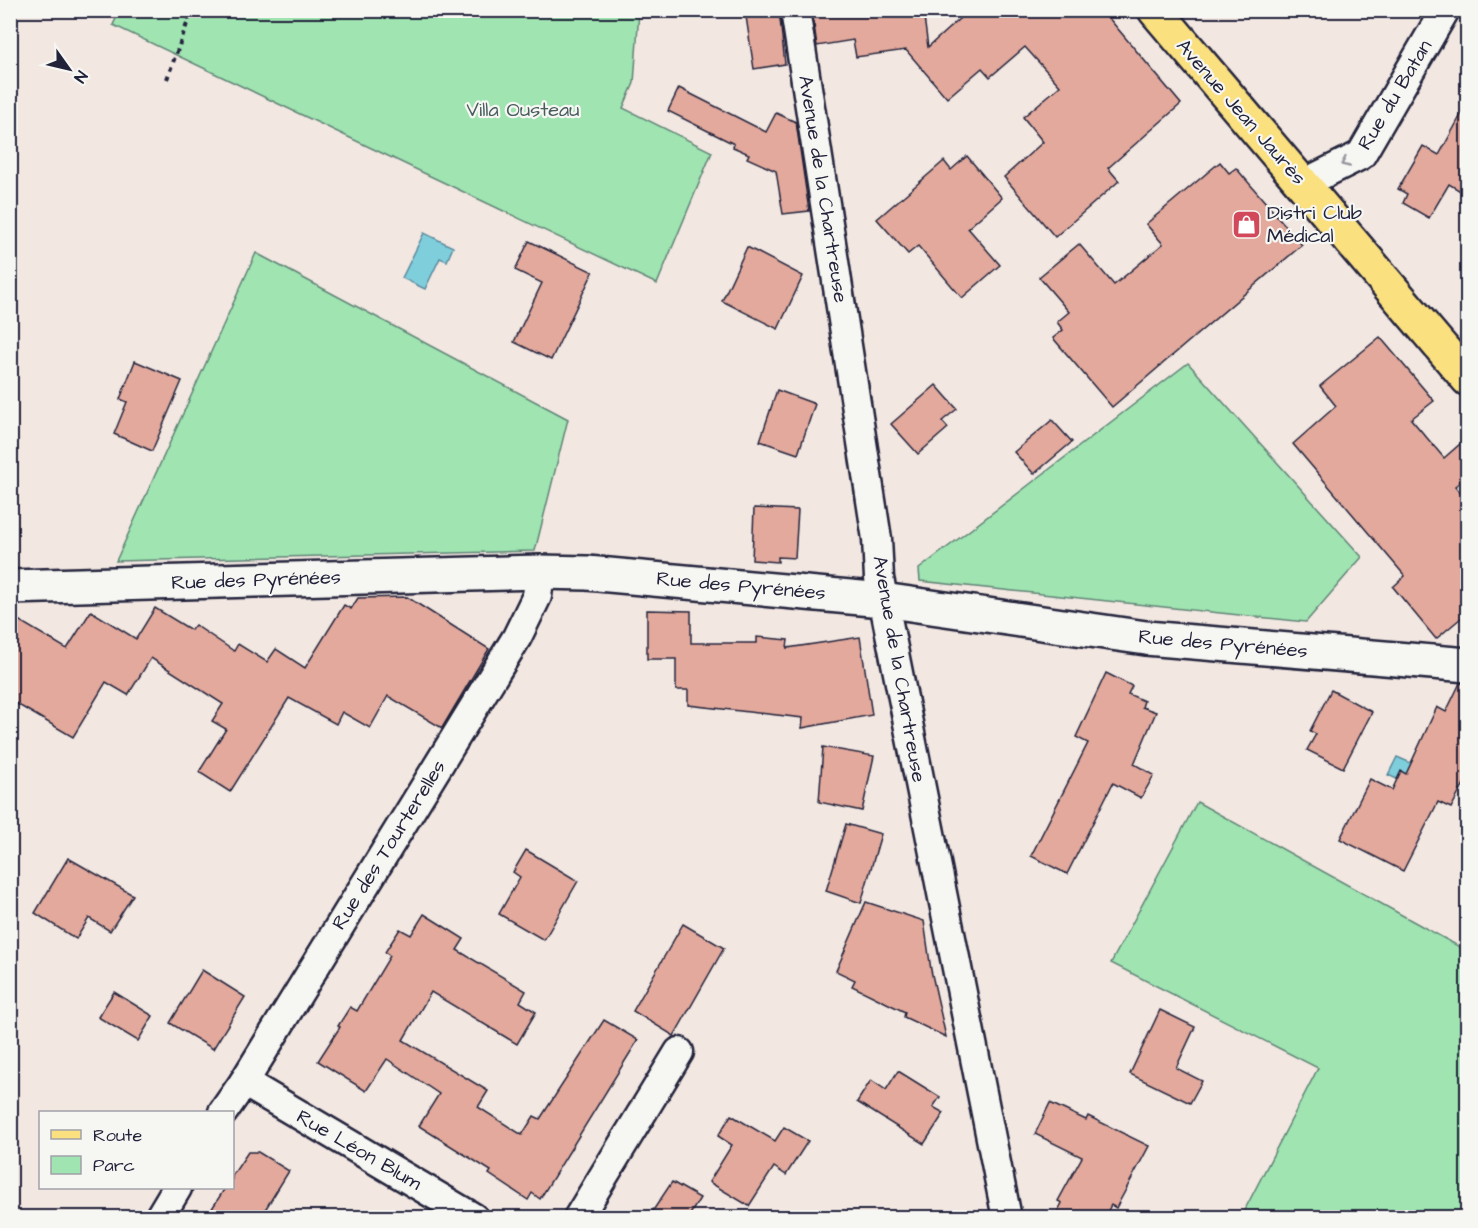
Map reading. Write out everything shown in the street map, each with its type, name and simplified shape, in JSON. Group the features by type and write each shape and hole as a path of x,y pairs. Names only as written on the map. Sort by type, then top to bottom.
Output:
{"main road":[{"name":"Avenue Jean Jaurès","path":"1155,10 1467,379"}],"street":[{"name":"Avenue de la Chartreuse","path":"795,10 877,539 879,578 1007,1218"},
{"name":"Rue du Batan","path":"1303,183 1361,155 1445,10"},
{"name":"Rue des Pyrénées","path":"10,587 540,572 664,579 883,600 1146,638 1467,665"},
{"name":"Rue des Tourterelles","path":"224,1111 518,637 537,596 540,572"},
{"path":"578,1218 679,1052"},
{"name":"Rue Léon Blum","path":"244,1082 474,1218"},
{"path":"159,1218 176,1189"}],"path":[{"path":"167,79 192,10"}],"green space":[{"name":"Villa Ousteau","path":"120,10 639,11 634,83 623,108 712,152 657,284 113,25"},
{"path":"256,253 568,419 535,551 116,561"},
{"path":"1188,363 1362,557 1306,622 920,581 919,569"},
{"path":"1197,802 1467,951 1467,1217 1241,1217 1318,1068 1111,963"}],"water":[{"path":"424,233 453,247 447,261 440,258 425,289 402,278"},
{"path":"1397,757 1443,777 1425,792 1388,775"}],"building":[{"path":"745,10 779,10 785,64 754,69"},
{"path":"812,10 923,10 928,47 969,10 1102,10 1181,104 1108,168 1119,181 1055,237 1004,177 1043,142 1023,117 1060,86 1025,47 990,77 982,68 947,98 906,50 856,57 853,40 817,46"},
{"path":"679,88 766,132 776,113 796,122 809,211 783,214 776,171 747,158 749,154 733,147 734,144 668,111"},
{"path":"1467,104 1467,195 1449,184 1429,218 1403,203 1407,194 1398,189 1423,146 1439,155"},
{"path":"967,156 1002,198 968,228 1000,265 962,298 918,246 908,254 877,219 944,161 951,170"},
{"path":"1220,162 1229,173 1236,168 1302,245 1112,407 1053,338 1063,330 1057,322 1069,312 1039,277 1079,244 1114,285 1163,244 1146,224"},
{"path":"529,241 593,272 551,360 514,342 542,283 515,270"},
{"path":"747,247 803,276 778,329 722,301"},
{"path":"1380,337 1434,401 1411,419 1444,458 1467,438 1467,476 1455,486 1467,500 1467,613 1436,639 1393,587 1405,576 1293,444 1336,406 1320,386"},
{"path":"135,361 182,381 152,451 114,434 127,402 120,399"},
{"path":"936,385 957,409 942,421 948,428 918,454 891,424"},
{"path":"777,390 815,404 798,454 760,441"},
{"path":"1052,420 1072,442 1034,474 1014,452"},
{"path":"754,508 798,510 795,558 778,557 778,562 752,560"},
{"path":"407,597 489,649 442,728 388,696 370,728 342,712 336,724 289,698 230,792 199,772 226,729 212,721 223,704 151,658 128,695 106,682 73,737 10,700 10,615 67,649 91,611 136,639 155,608 191,630 195,625 234,651 238,644 267,662 276,649 305,668 344,605 351,609 358,598"},
{"path":"647,610 691,611 691,643 757,643 757,637 788,640 787,648 860,637 872,715 802,728 803,718 688,705 688,690 676,690 676,659 647,659"},
{"path":"1106,673 1132,686 1128,694 1144,701 1142,707 1156,712 1134,764 1154,775 1141,798 1113,783 1067,874 1031,856 1088,743 1076,737"},
{"path":"1460,683 1467,684 1467,778 1451,808 1438,802 1403,871 1340,839 1370,779 1392,790 1401,771 1406,774 1437,707 1446,712"},
{"path":"1331,690 1372,712 1343,768 1307,750 1316,734 1310,731"},
{"path":"823,747 874,756 862,811 819,802"},
{"path":"846,824 881,834 861,903 826,891"},
{"path":"526,850 578,881 544,940 499,914 520,877 513,872"},
{"path":"68,858 133,895 110,931 89,918 76,939 35,913"},
{"path":"866,902 924,921 931,970 946,1037 904,1017 905,1012 852,986 855,980 836,971"},
{"path":"424,914 464,939 457,950 526,991 520,1002 536,1012 517,1044 431,992 403,1040 488,1091 478,1107 522,1135 534,1116 540,1119 604,1020 638,1040 540,1199 532,1193 528,1200 489,1174 491,1171 419,1126 439,1094 387,1059 366,1091 318,1061 350,1007 357,1011 390,956 385,952 400,929 411,935"},
{"path":"683,924 724,948 674,1036 633,1011"},
{"path":"202,970 245,997 213,1049 170,1023"},
{"path":"114,992 153,1016 138,1041 98,1017"},
{"path":"1160,1010 1195,1027 1176,1068 1202,1081 1190,1103 1130,1074"},
{"path":"898,1071 940,1097 933,1107 944,1113 924,1144 857,1102 871,1080 886,1090"},
{"path":"1050,1103 1086,1120 1088,1116 1149,1146 1116,1208 1111,1205 1104,1218 1054,1218 1062,1203 1058,1201 1082,1157 1035,1134"},
{"path":"731,1115 775,1141 784,1127 808,1141 786,1175 774,1167 749,1206 709,1182 732,1145 718,1136"},
{"path":"248,1152 258,1152 289,1171 260,1218 206,1218 224,1189 234,1189 234,1173"},
{"path":"672,1182 700,1198 688,1218 648,1218"}],"place":[{"name":"Distri Club Médical","path":"1246,224"}]}
